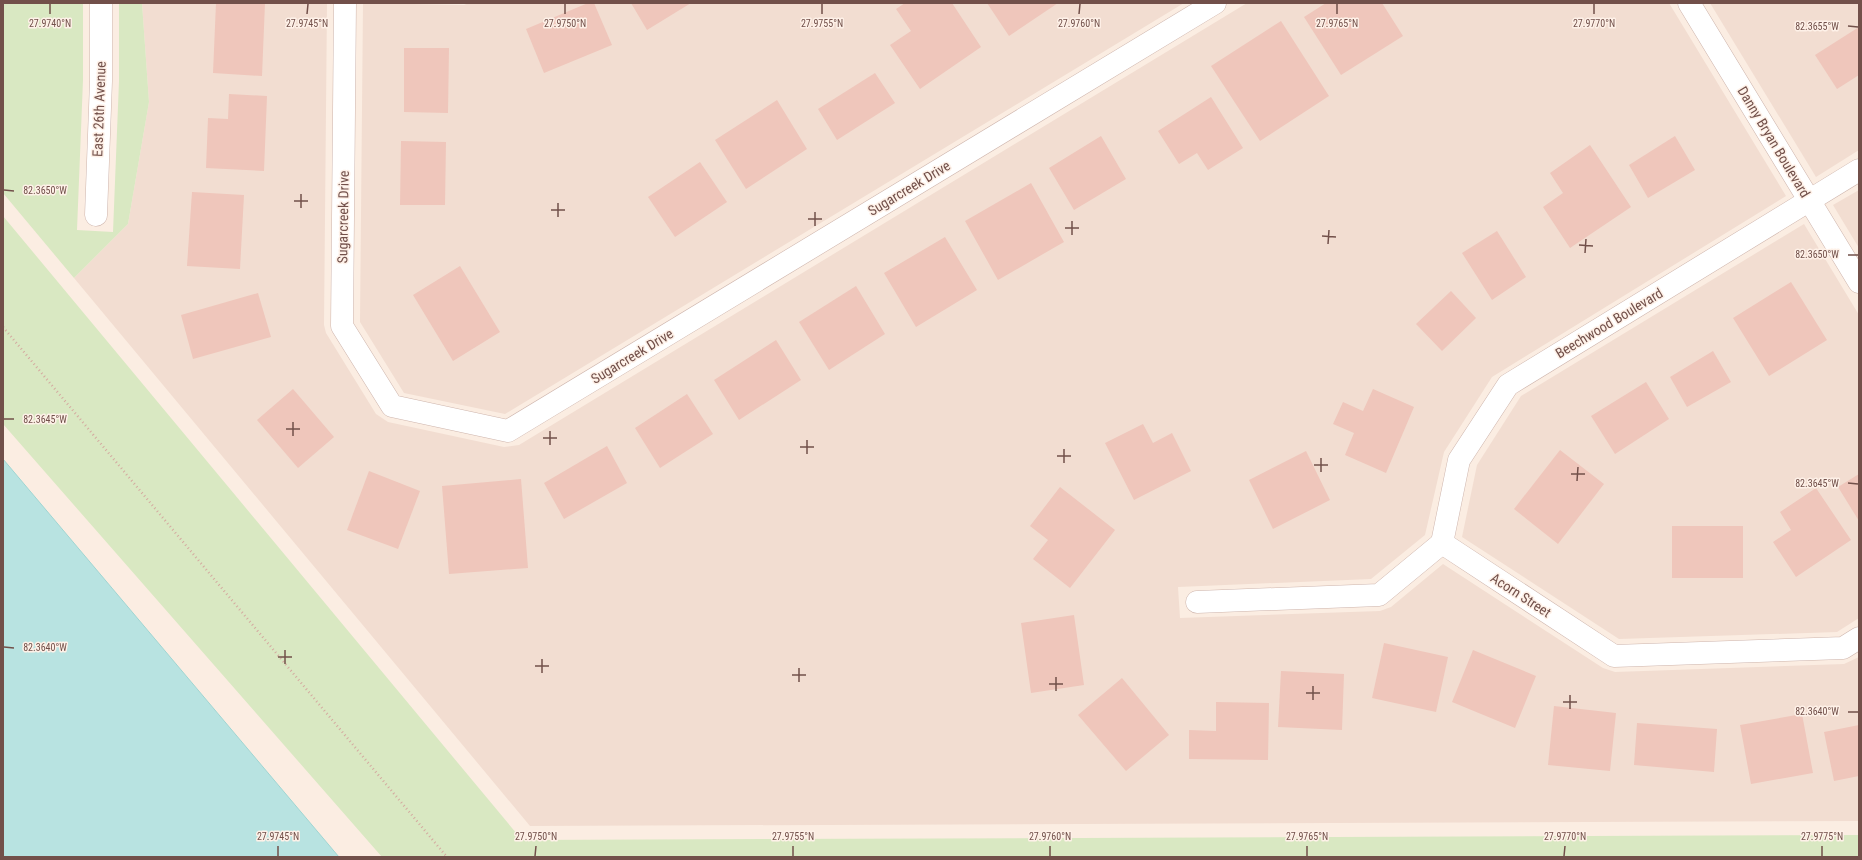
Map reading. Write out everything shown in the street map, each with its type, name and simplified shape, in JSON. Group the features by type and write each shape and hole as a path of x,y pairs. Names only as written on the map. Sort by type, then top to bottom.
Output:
{"street":[{"name":"East 26th Avenue","path":"96,215 101,80 101,3"},
{"name":"Sugarcreek Drive","path":"345,3 342,326 392,406 508,432 1215,3"},
{"name":"Danny Bryan Boulevard","path":"1689,3 1859,282"},
{"name":"Beechwood Boulevard","path":"1442,543 1459,460 1508,385 1859,170"},
{"path":"1197,602 1379,595 1442,543"},
{"name":"Acorn Street","path":"1442,543 1614,656 1843,648 1859,638"}],"path":[{"path":"3,327 447,857"}],"shaded area":[{"path":"142,3 327,3 324,325 326,333 376,414 388,422 504,447 519,445 1247,3 1669,3 1786,196 1492,377 1444,452 1425,535 1371,579 1178,587 1180,618 1380,611 1391,607 1443,564 1603,668 1615,672 1844,664 1859,657 1859,821 530,826 74,278 128,224 149,102"},
{"path":"363,3 464,5 469,3 1184,3 505,414 404,393 360,322"},
{"path":"1710,3 1859,3 1859,150 1816,177"},
{"path":"1859,190 1859,248 1833,205"},
{"path":"1804,224 1859,315 1859,618 1837,632 1619,639 1462,537 1477,465 1521,396"}],"green space":[{"path":"3,3 83,3 83,80 77,230 113,232 119,81 119,3 142,3 149,102 128,224 74,278 3,193"},
{"path":"3,216 522,840 1859,835 1859,857 382,857 3,424"}],"water":[{"path":"3,459 339,857 3,857"}],"building":[{"path":"216,3 265,3 262,76 213,73"},
{"path":"588,3 594,3 612,45 544,73 526,29"},
{"path":"631,3 691,3 647,30"},
{"path":"905,3 952,3 981,47 920,89 890,45 911,31 896,9"},
{"path":"987,3 1058,3 1009,36"},
{"path":"1326,3 1382,3 1403,36 1341,75 1304,17"},
{"path":"1281,21 1329,96 1260,141 1211,66"},
{"path":"1859,27 1859,75 1837,89 1815,55"},
{"path":"404,48 449,48 448,113 404,112"},
{"path":"875,73 895,103 837,140 818,109"},
{"path":"229,94 267,96 264,171 206,168 208,118 228,119"},
{"path":"1211,97 1243,148 1208,170 1197,153 1179,164 1158,131"},
{"path":"777,100 807,149 746,189 715,140"},
{"path":"1101,136 1126,179 1074,210 1049,168"},
{"path":"1675,136 1695,170 1648,198 1629,165"},
{"path":"401,141 446,142 445,205 400,205"},
{"path":"1590,145 1631,207 1570,248 1543,207 1563,193 1550,173"},
{"path":"700,162 727,202 675,237 648,197"},
{"path":"1031,183 1064,242 998,280 965,221"},
{"path":"192,192 244,195 240,269 187,266"},
{"path":"1497,231 1526,277 1492,300 1462,253"},
{"path":"945,237 977,290 916,327 884,273"},
{"path":"460,266 500,332 453,361 413,295"},
{"path":"1791,282 1827,340 1769,376 1733,318"},
{"path":"856,286 885,334 829,370 799,322"},
{"path":"1451,291 1476,318 1442,351 1416,324"},
{"path":"258,293 271,337 193,359 181,315"},
{"path":"776,340 801,380 739,420 714,380"},
{"path":"1713,351 1731,382 1687,407 1670,377"},
{"path":"1646,382 1669,419 1615,454 1591,416"},
{"path":"293,389 334,437 298,468 257,420"},
{"path":"1373,389 1414,407 1386,473 1345,455 1354,433 1333,424 1343,402 1363,411"},
{"path":"687,394 713,434 660,468 635,428"},
{"path":"1143,424 1153,443 1172,433 1191,471 1134,500 1105,443"},
{"path":"607,446 627,483 564,519 544,483"},
{"path":"1560,450 1604,484 1558,544 1514,509"},
{"path":"1306,451 1330,500 1273,529 1249,480"},
{"path":"369,471 420,491 398,549 347,530"},
{"path":"1859,474 1859,521 1838,487"},
{"path":"521,479 528,568 449,574 442,486"},
{"path":"1060,487 1115,530 1070,588 1033,559 1048,540 1030,526"},
{"path":"1816,488 1851,540 1796,577 1773,542 1791,530 1780,512"},
{"path":"1672,526 1743,526 1743,578 1672,578"},
{"path":"1074,615 1084,685 1031,693 1021,623"},
{"path":"1384,643 1448,657 1436,712 1372,698"},
{"path":"1473,650 1536,676 1515,728 1452,702"},
{"path":"1281,671 1344,674 1342,730 1278,727"},
{"path":"1122,678 1169,735 1126,771 1078,715"},
{"path":"1216,702 1269,703 1268,760 1189,759 1189,730 1216,731"},
{"path":"1554,706 1616,713 1610,771 1548,765"},
{"path":"1802,714 1813,773 1751,784 1740,725"},
{"path":"1637,723 1717,729 1714,772 1634,765"},
{"path":"1859,725 1859,776 1834,781 1824,732"}]}
